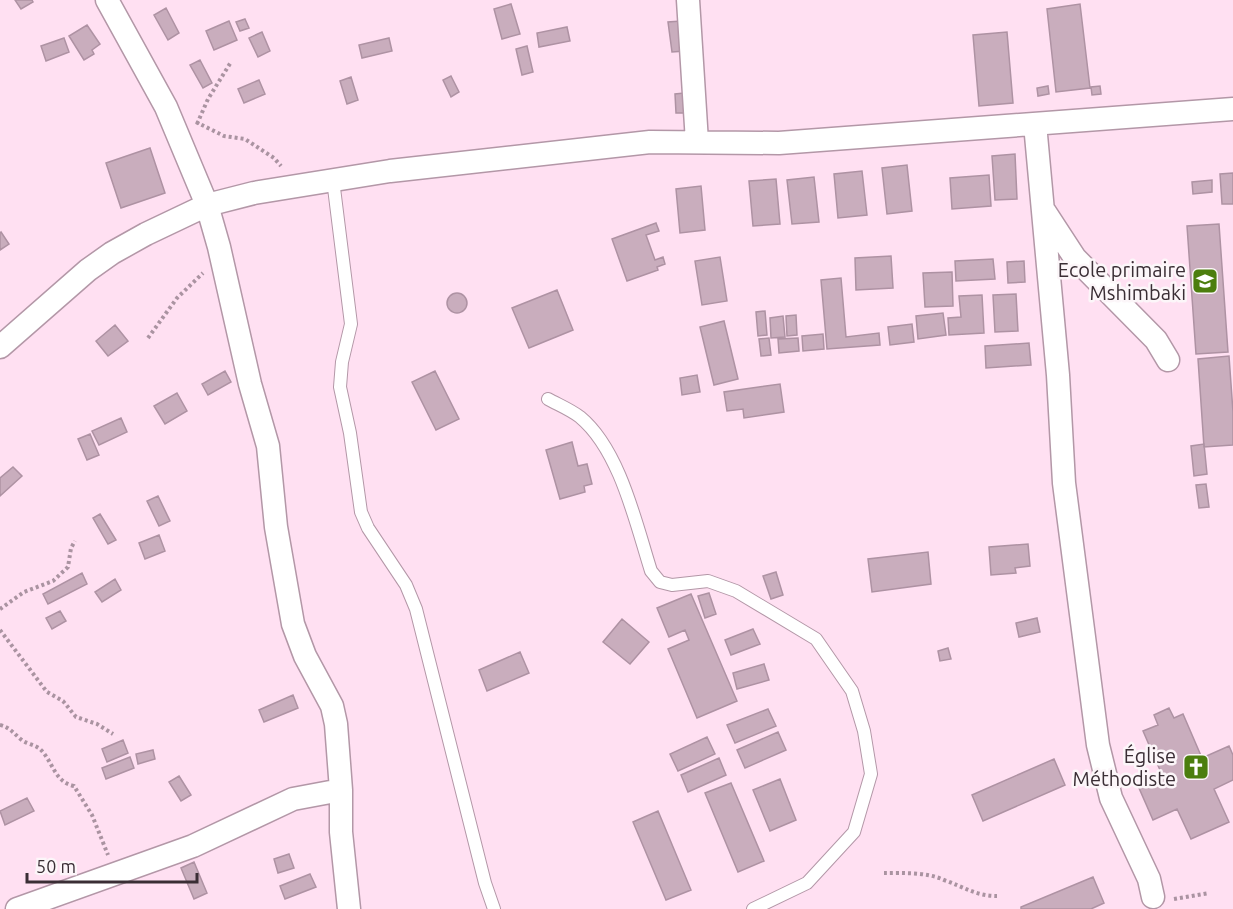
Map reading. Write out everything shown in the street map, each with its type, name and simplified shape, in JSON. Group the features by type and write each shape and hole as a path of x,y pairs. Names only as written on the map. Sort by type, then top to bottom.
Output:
{"street":[{"path":"107,0 166,107 207,205 219,247 250,384 268,446 276,527 293,624 305,656 332,706 336,724 341,790 341,832 349,909"},
{"path":"688,0 697,142"},
{"path":"0,347 88,270 146,234 207,205 254,193 333,180 650,142 779,143 1233,109"},
{"path":"1035,124 1058,375 1064,483 1098,746 1111,798 1149,879 1153,897"},
{"path":"1042,209 1075,258 1156,340 1168,360"},
{"path":"17,909 193,846 293,799 341,790"}],"lane":[{"path":"333,180 351,324 342,362 340,387 350,433 361,512 368,528 406,585 416,609 485,883 494,909"},
{"path":"548,399 580,418 603,443 615,464 651,571 660,582 672,585 708,581 736,591 816,639 852,691 864,731 871,774 854,832 807,883 753,909"}],"path":[{"path":"188,163 197,123 208,99 231,62"},
{"path":"166,107 224,135 245,139 274,158 299,185"},
{"path":"148,338 177,298 200,277 219,247"},
{"path":"0,609 24,592 53,581 61,574 68,567 71,548 75,541"},
{"path":"0,630 47,692 63,701 76,717 98,724 114,734"},
{"path":"0,725 6,726 24,741 40,750 57,776 67,785 74,786 92,815 103,840 112,874"},
{"path":"884,873 904,873 942,879 967,891 998,896"},
{"path":"1153,897 1170,900 1209,893"}],"building":[{"path":"15,0 32,0 33,2 21,9"},
{"path":"511,4 520,34 502,39 494,9"},
{"path":"1080,4 1090,88 1056,92 1047,9"},
{"path":"166,8 179,33 168,40 154,15"},
{"path":"245,19 249,28 240,31 236,22"},
{"path":"229,21 237,40 214,50 206,31"},
{"path":"681,21 685,51 672,52 668,22"},
{"path":"87,25 100,44 92,50 94,54 84,60 69,36"},
{"path":"567,27 570,41 539,47 537,33"},
{"path":"262,32 270,51 258,57 249,38"},
{"path":"1007,32 1013,103 979,106 973,35"},
{"path":"64,38 69,52 46,61 41,46"},
{"path":"389,38 392,51 362,58 359,45"},
{"path":"527,46 533,72 522,75 516,49"},
{"path":"200,60 212,83 203,88 190,65"},
{"path":"451,76 459,92 451,97 443,80"},
{"path":"351,77 358,100 347,104 340,81"},
{"path":"259,80 265,94 244,103 238,89"},
{"path":"1048,86 1049,94 1038,96 1037,88"},
{"path":"1100,86 1101,94 1092,95 1091,87"},
{"path":"684,93 686,113 676,113 675,94"},
{"path":"150,148 165,193 121,208 106,163"},
{"path":"1015,154 1017,199 995,200 992,156"},
{"path":"907,165 912,211 887,214 882,168"},
{"path":"862,171 867,215 838,218 834,174"},
{"path":"1233,173 1233,204 1222,204 1220,174"},
{"path":"989,175 991,206 952,209 950,178"},
{"path":"814,177 819,222 792,224 787,180"},
{"path":"776,179 780,224 753,226 749,181"},
{"path":"1212,180 1212,192 1193,194 1192,182"},
{"path":"701,186 705,230 680,233 676,189"},
{"path":"656,223 659,231 646,235 655,260 663,257 665,264 657,267 658,270 627,281 612,239"},
{"path":"1219,224 1228,352 1196,354 1187,226"},
{"path":"0,233 9,244 0,250"},
{"path":"891,256 893,288 856,290 855,258"},
{"path":"720,257 727,301 702,305 695,261"},
{"path":"993,259 995,279 956,281 955,261"},
{"path":"1024,261 1025,282 1008,283 1007,262"},
{"path":"952,272 953,306 925,307 923,273"},
{"path":"841,278 846,337 879,333 880,345 827,349 821,280"},
{"path":"557,290 573,330 529,348 512,308"},
{"path":"457,293 464,296 467,303 464,310 457,313 450,310 447,303 450,296"},
{"path":"1016,294 1018,331 995,332 993,295"},
{"path":"982,295 984,333 949,335 948,318 961,317 959,296"},
{"path":"765,311 767,335 758,336 756,312"},
{"path":"943,313 946,335 918,339 916,316"},
{"path":"796,315 797,335 787,336 786,316"},
{"path":"783,316 785,337 771,338 770,318"},
{"path":"724,321 738,379 714,385 700,327"},
{"path":"912,324 914,342 890,345 888,327"},
{"path":"115,325 128,341 108,356 96,341"},
{"path":"823,334 824,349 803,351 802,336"},
{"path":"769,338 771,355 761,356 759,339"},
{"path":"798,338 799,351 779,353 778,339"},
{"path":"1029,343 1031,365 986,368 985,346"},
{"path":"1229,356 1233,445 1204,447 1198,359"},
{"path":"225,371 231,382 208,395 202,384"},
{"path":"435,371 459,419 436,430 412,382"},
{"path":"697,375 700,392 682,395 680,378"},
{"path":"780,384 784,412 744,418 743,409 727,411 724,392"},
{"path":"177,393 187,411 165,424 154,406"},
{"path":"121,418 127,432 99,445 92,431"},
{"path":"90,434 99,455 87,460 78,439"},
{"path":"572,442 578,466 587,464 592,484 584,486 585,492 560,499 546,450"},
{"path":"1204,444 1207,474 1194,476 1191,446"},
{"path":"13,467 22,476 0,496 0,478"},
{"path":"1206,484 1209,507 1199,508 1196,485"},
{"path":"158,496 170,521 159,526 147,501"},
{"path":"100,514 116,540 108,544 93,518"},
{"path":"159,535 165,551 145,559 139,543"},
{"path":"1028,544 1030,566 1015,568 1016,573 991,575 989,547"},
{"path":"928,552 931,584 872,592 868,559"},
{"path":"776,572 783,595 771,599 763,576"},
{"path":"82,573 87,584 48,604 43,594"},
{"path":"115,579 121,590 102,602 95,592"},
{"path":"709,593 716,614 705,618 698,596"},
{"path":"691,594 737,701 697,718 668,649 689,640 685,630 669,637 657,608"},
{"path":"60,611 66,621 52,629 46,618"},
{"path":"1037,618 1040,632 1019,637 1016,623"},
{"path":"622,619 649,642 630,664 603,642"},
{"path":"753,629 760,644 731,655 725,640"},
{"path":"948,648 951,659 940,661 938,651"},
{"path":"520,652 529,673 487,691 479,670"},
{"path":"764,664 769,680 737,689 733,673"},
{"path":"293,695 298,708 264,722 259,710"},
{"name":"Église Méthodiste","path":"1169,708 1174,718 1183,714 1202,758 1229,746 1233,755 1233,780 1214,789 1229,822 1191,839 1177,809 1153,820 1139,788 1163,777 1143,731 1158,725 1154,715"},
{"name":"Église Méthodiste","path":"1169,708 1174,718 1183,714 1202,758 1229,746 1233,755 1233,780 1214,789 1229,822 1191,839 1177,809 1153,820 1139,788 1163,777 1143,731 1158,725 1154,715"},
{"path":"768,709 776,726 735,743 727,725"},
{"path":"778,732 786,750 745,768 737,750"},
{"path":"707,737 715,754 678,771 670,754"},
{"path":"123,740 128,753 107,762 102,749"},
{"path":"153,750 155,759 138,764 136,754"},
{"path":"130,757 134,768 106,779 102,768"},
{"path":"719,758 726,775 688,792 681,775"},
{"path":"1054,759 1065,785 983,821 972,795"},
{"path":"179,776 191,795 181,801 169,782"},
{"path":"780,779 796,820 770,831 753,790"},
{"path":"731,783 764,861 738,872 705,793"},
{"path":"27,798 34,811 5,825 0,811"},
{"path":"658,811 691,890 666,900 633,822"},
{"path":"289,854 294,868 278,873 274,859"},
{"path":"194,862 207,893 194,899 181,868"},
{"path":"310,874 316,887 285,899 280,886"},
{"path":"1093,877 1104,903 1091,909 1021,909 1021,907"}],"place":[{"name":"Ecole primaire Mshimbaki","path":"1205,281"},
{"name":"Église Méthodiste","path":"1196,767"}]}
